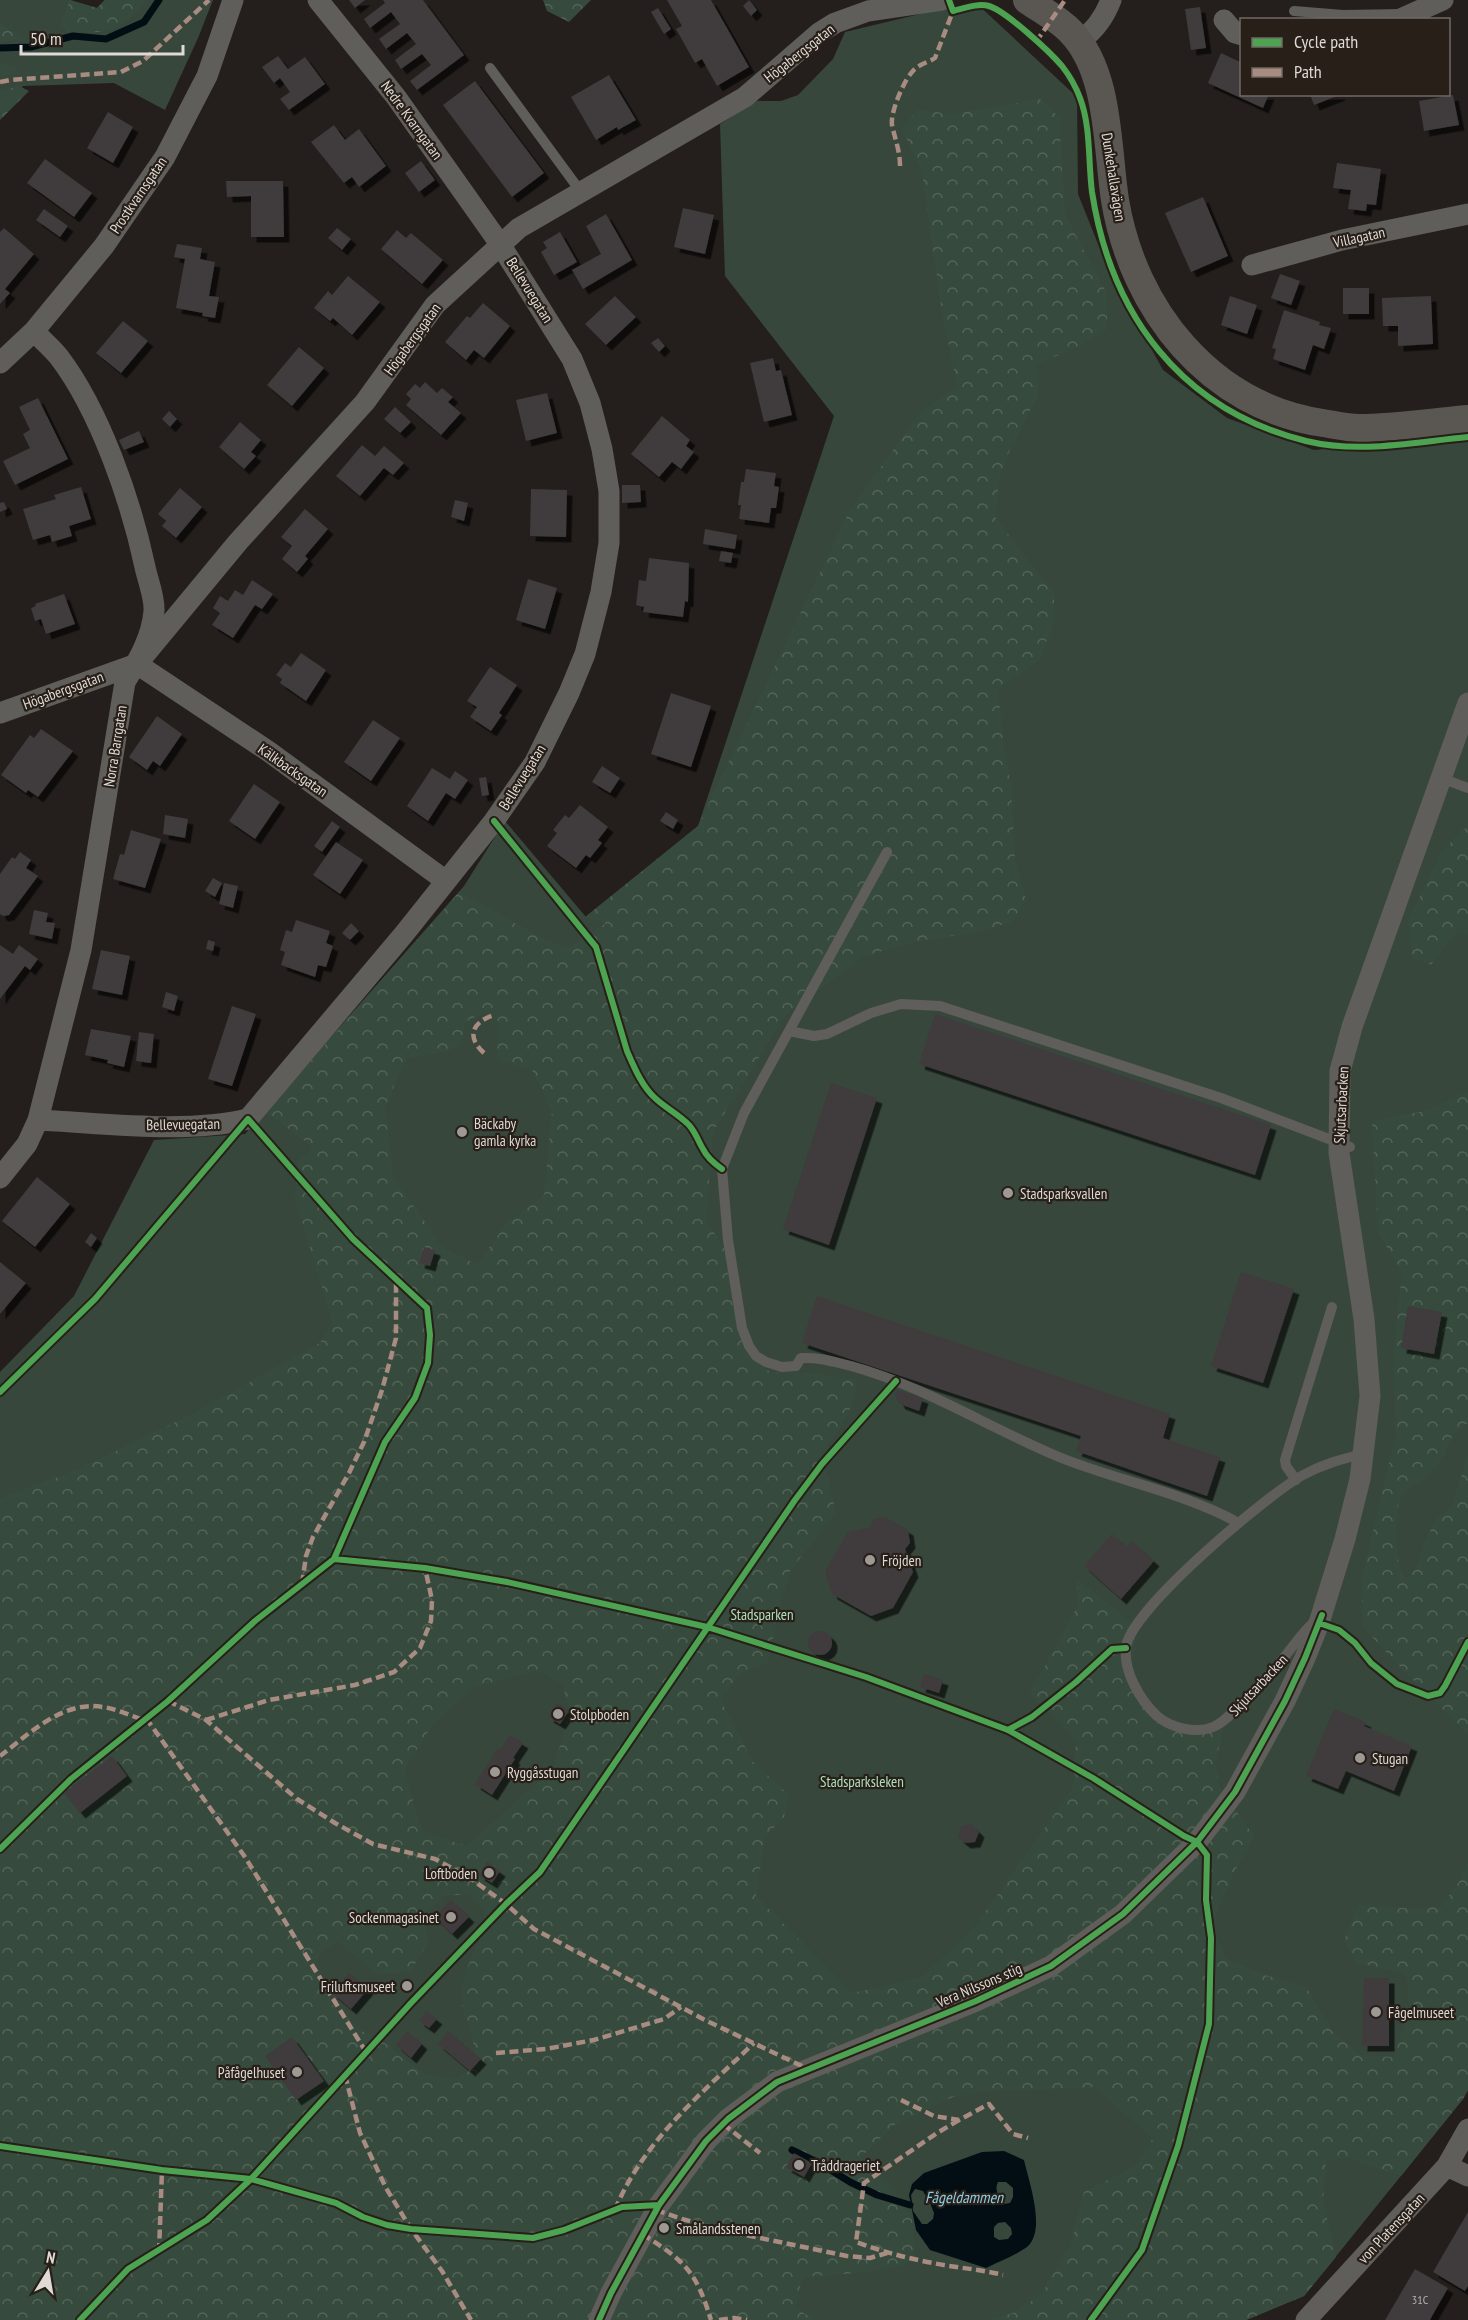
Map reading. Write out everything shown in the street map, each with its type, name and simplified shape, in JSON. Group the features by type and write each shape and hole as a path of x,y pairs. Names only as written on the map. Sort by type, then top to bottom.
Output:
{"street":[{"name":"Prostkvarnsgatan","path":"0,363 34,331 104,246 165,157 207,76 233,0"},
{"name":"Nedre Kvarngatan","path":"318,0 396,97 500,244"},
{"name":"Högabergsgatan","path":"0,713 137,664 238,542 365,402 435,305 519,228 745,97 819,33 835,23 868,10 942,0"},
{"name":"Dunkehallavägen","path":"1027,0 1069,30 1079,42 1094,72 1105,113 1116,203 1131,260 1158,316 1186,352 1227,385 1262,407 1309,421 1358,428 1468,419"},
{"path":"1079,42 1102,21 1111,0"},
{"path":"1405,16 1443,0"},
{"path":"1224,20 1235,33 1240,34"},
{"name":"Villagatan","path":"1252,265 1342,240 1468,214"},
{"name":"Bellevuegatan","path":"38,1120 173,1126 223,1125 248,1119 446,881 494,821 535,762 569,693 585,654 602,592 609,543 609,491 602,449 590,403 572,359 500,244"},
{"name":"Norra Barrgatan","path":"0,1178 27,1143 38,1120 81,950 125,682 137,664 152,626 154,609 139,541 119,476 88,404 59,356 34,331"},
{"name":"Kälkbacksgatan","path":"137,664 268,751 446,881"},
{"name":"Skjutsarbacken","path":"1322,1615 1360,1479 1370,1396 1357,1267 1346,1210 1340,1071 1352,1026 1468,703"},
{"name":"Vera Nilssons stig","path":"599,2320 611,2293 659,2205 706,2141 754,2098 777,2082 976,2001 1051,1966 1123,1914 1140,1898 1197,1842 1235,1791 1285,1701 1322,1615"},
{"name":"von Platensgatan","path":"1306,2320 1447,2166 1468,2129"},
{"path":"1447,2166 1468,2176"}],"lane":[{"path":"1294,11 1405,16"},
{"path":"490,68 581,192"},
{"path":"1441,778 1468,788"},
{"path":"887,852 744,1113 722,1169 728,1240 742,1328 749,1346 756,1356 782,1367 796,1366 801,1358 813,1357 875,1373 1060,1458 1203,1507 1239,1523"},
{"path":"789,1031 814,1036 828,1034 871,1013 901,1004 940,1005 1221,1098 1344,1145"},
{"path":"1296,1480 1286,1466 1285,1460 1332,1307"},
{"name":"Skjutsarbacken","path":"1322,1615 1226,1719 1212,1728 1195,1730 1176,1726 1158,1716 1136,1689 1127,1664 1126,1648 1129,1637 1149,1608 1239,1523 1296,1480 1328,1463 1363,1454"}],"green space":[{"path":"0,0 70,0 97,8 105,0 213,0 165,110 114,83 23,86 0,119"},
{"path":"70,0 97,8 105,0 145,0 120,26 91,32 66,31 61,24"},
{"path":"543,0 591,0 569,22 547,11"},
{"name":"Stadsparken","path":"974,1 1077,97 1078,194 1110,274 1163,370 1227,418 1314,450 1468,436 1468,2090 1304,2296 1246,2320 0,2320 0,1372 74,1296 154,1140 245,1134 464,886 505,821 586,917 698,826 834,416 725,276 720,124 757,101 781,101 798,95 833,59 845,32"},
{"path":"0,24 26,39 0,42"},
{"path":"0,64 17,66 14,74 0,77"},
{"path":"19,86 29,91 0,120 0,91"},
{"path":"1040,99 1059,117 1065,215 1107,294 1107,329 1075,348 1037,364 1038,395 1009,452 999,478 995,517 1054,594 1054,621 1040,659 998,689 1003,741 1011,785 1015,861 1026,900 1011,922 977,932 913,942 864,956 785,1015 713,1132 706,1220 726,1252 729,1285 737,1327 746,1353 770,1372 810,1373 857,1380 849,1411 821,1454 836,1512 790,1571 780,1604 768,1663 739,1673 721,1701 753,1762 789,1795 784,1817 765,1837 756,1896 852,1993 921,1978 971,1932 1073,1788 1076,1740 1030,1693 1078,1605 1077,1580 1136,1626 1131,1675 1158,1716 1195,1730 1226,1719 1215,1763 1220,1788 1254,1836 1231,1878 1211,1926 1226,1959 1265,1975 1307,1988 1332,2031 1360,2055 1394,2057 1410,2007 1406,1973 1357,1963 1344,1940 1359,1905 1398,1908 1441,1907 1461,1879 1468,1862 1468,2090 1401,2176 1350,2158 1326,2160 1323,2201 1336,2257 1304,2296 1246,2320 991,2320 1013,2313 1041,2295 1071,2244 1084,2192 1137,2165 1153,2138 1095,2087 988,2091 953,2097 894,2125 860,2158 891,2187 912,2218 914,2255 903,2266 857,2273 802,2277 796,2308 814,2320 0,2320 0,1499 81,1468 198,1411 320,1343 333,1323 295,1198 299,1161 313,1147 266,1112 459,892 545,940 568,949 606,923 585,917 698,826 849,512 921,411 958,387 943,319 922,171 902,129 917,110 954,114","holes":["483,1013 498,1021 497,1058 532,1070 552,1111 544,1196 506,1224 477,1265 439,1245 424,1220 393,1179 385,1107 406,1058 445,1052 461,1045 465,1022","538,1670 562,1684 570,1711 553,1769 467,1846 422,1832 404,1770 434,1722 474,1687","469,1894 483,1908 486,1926 462,1985 462,2007 474,2047 474,2068 455,2079 427,2075 402,2058 390,2046 365,2033 334,2007 314,1966 321,1952 339,1941 377,1974 410,1972 428,1943 424,1914 443,1896"]},
{"path":"1468,827 1468,934 1459,929 1431,965 1412,957 1408,921 1441,853 1462,830"},
{"path":"1468,1092 1468,1423 1455,1433 1441,1460 1431,1473 1404,1492 1400,1499 1396,1521 1396,1547 1404,1577 1409,1577 1418,1564 1435,1521 1452,1507 1468,1455 1468,1734 1362,1626 1362,1578 1396,1434 1393,1362 1402,1273 1378,1232 1372,1121 1425,1111"}],"water":[{"name":"Fågeldammen","path":"1004,2151 1024,2160 1036,2217 1036,2228 1028,2246 986,2268 930,2250 916,2230 909,2195 912,2184 924,2173 982,2152","holes":["998,2182 1006,2182 1013,2188 1010,2203 1004,2204 999,2196","915,2189 923,2191 930,2203 934,2213 933,2219 927,2224 922,2224 913,2211 911,2195","1005,2222 1011,2228 1012,2234 1008,2239 999,2240 994,2237 994,2227 998,2223"]}],"building":[{"path":"349,0 365,0 355,8"},
{"path":"383,0 423,0 464,55 417,90 410,81 431,65 422,54 401,69 395,60 416,44 407,33 386,49 379,39 400,24 391,12 370,28 364,19 385,3"},
{"path":"667,0 711,0 749,67 717,86 702,59 695,63 676,29 682,26"},
{"path":"749,0 757,10 751,16 743,6"},
{"path":"1200,7 1206,48 1191,50 1185,9"},
{"path":"658,8 671,29 664,34 651,12"},
{"path":"1221,53 1240,62 1240,96 1268,96 1263,108 1208,83"},
{"path":"278,56 288,69 305,57 325,84 289,110 280,99 290,92 280,78 274,83 262,67"},
{"path":"609,75 636,120 618,130 617,127 596,140 571,97"},
{"path":"475,81 544,173 512,197 443,105"},
{"path":"1453,95 1459,125 1424,131 1419,101"},
{"path":"1311,96 1337,96 1314,105"},
{"path":"108,112 133,127 113,163 87,148"},
{"path":"334,125 345,140 359,129 386,166 359,187 352,177 344,183 311,142"},
{"path":"45,159 92,193 74,217 27,183"},
{"path":"421,161 435,180 419,192 405,173"},
{"path":"1337,163 1381,169 1376,205 1367,204 1366,211 1348,209 1351,190 1333,188"},
{"path":"226,181 283,181 284,237 251,237 251,196 227,197"},
{"path":"1203,197 1228,256 1191,272 1165,213"},
{"path":"683,208 714,215 705,254 674,247"},
{"path":"44,209 68,226 60,237 36,220"},
{"path":"606,214 632,260 583,289 572,270 601,254 586,226"},
{"path":"4,228 34,254 5,289 10,293 0,304 0,232"},
{"path":"337,228 351,239 342,250 328,238"},
{"path":"397,230 406,238 411,233 443,260 422,284 381,249"},
{"path":"560,232 577,262 554,275 541,252 547,248 543,242"},
{"path":"177,244 202,248 200,259 215,262 209,296 219,297 215,318 202,316 203,313 176,308 185,259 174,257"},
{"path":"1280,274 1300,281 1291,305 1271,298"},
{"path":"348,276 380,302 352,335 333,318 330,321 314,308 328,291 332,295"},
{"path":"1343,288 1369,288 1369,314 1343,314"},
{"path":"615,296 636,317 606,345 585,324"},
{"path":"1230,296 1257,305 1247,334 1221,325"},
{"path":"1431,296 1433,344 1398,346 1398,326 1383,326 1382,298"},
{"path":"483,303 510,326 484,358 474,350 466,360 445,342 467,316 470,318"},
{"path":"1284,310 1331,328 1324,349 1313,345 1305,370 1273,359 1276,349 1272,348"},
{"path":"123,321 148,341 121,373 96,353"},
{"path":"658,338 665,346 659,352 651,343"},
{"path":"299,347 324,368 292,406 267,385"},
{"path":"773,358 776,371 781,370 792,415 764,422 750,363"},
{"path":"425,382 437,393 442,388 453,397 448,402 461,413 441,435 406,405 411,399 406,394 415,384 420,388"},
{"path":"547,393 557,433 526,441 516,400"},
{"path":"38,398 68,459 15,485 3,461 30,448 23,434 30,430 19,407"},
{"path":"395,407 411,422 400,433 384,419"},
{"path":"169,411 177,419 170,427 162,419"},
{"path":"662,416 690,440 686,446 694,452 681,469 672,462 659,477 631,454"},
{"path":"240,422 261,440 251,452 256,456 244,469 219,447"},
{"path":"139,431 144,442 124,450 119,440"},
{"path":"362,445 375,456 384,446 404,463 393,475 384,468 360,496 336,476"},
{"path":"746,469 776,473 774,486 779,487 776,508 771,508 769,523 739,519 741,482 744,482"},
{"path":"622,485 640,485 641,502 622,503"},
{"path":"81,487 91,519 69,526 72,536 52,542 50,535 33,540 23,509 56,499 54,495"},
{"path":"180,488 202,507 176,538 162,526 166,521 158,514"},
{"path":"531,489 567,490 566,537 530,536"},
{"path":"455,500 468,503 464,521 451,517"},
{"path":"4,502 7,509 0,512 0,503"},
{"path":"305,509 328,529 305,556 308,559 297,572 282,559 292,546 281,537"},
{"path":"705,529 737,535 735,549 703,544"},
{"path":"721,551 733,553 731,563 719,561"},
{"path":"649,558 689,563 688,602 685,601 683,617 643,612 644,607 636,605 639,580 646,581"},
{"path":"528,579 557,588 545,629 516,620"},
{"path":"252,580 273,594 262,609 255,605 233,638 212,625 220,613 213,608 220,596 228,601 235,590 243,595"},
{"path":"64,594 75,624 46,634 41,619 35,621 31,608 36,606 35,604"},
{"path":"301,653 326,670 306,701 280,683 282,679 276,675 285,663 291,667"},
{"path":"490,667 517,685 499,713 502,715 491,731 470,717 477,707 467,701"},
{"path":"671,693 711,706 691,767 651,754"},
{"path":"157,716 182,734 160,766 153,761 147,770 129,757"},
{"path":"373,720 400,738 371,781 344,762"},
{"path":"41,729 73,751 38,797 28,790 26,793 1,775 30,735 34,738"},
{"path":"602,766 620,778 610,793 592,782"},
{"path":"432,768 450,779 455,771 468,780 455,799 446,793 428,821 407,806"},
{"path":"486,777 489,795 482,796 479,778"},
{"path":"254,784 280,802 255,839 229,821"},
{"path":"580,805 608,827 598,840 602,843 590,858 586,855 576,868 547,846 557,833 553,830 565,815 569,818"},
{"path":"666,812 678,820 673,829 660,821"},
{"path":"165,815 188,819 185,838 163,834"},
{"path":"332,821 340,827 322,852 314,846"},
{"path":"131,830 161,839 145,888 113,879 120,854 124,855"},
{"path":"336,842 363,860 340,894 313,875"},
{"path":"20,852 31,860 26,868 38,876 9,915 3,916 0,914 0,874 12,857 15,859"},
{"path":"213,878 222,883 215,897 205,891"},
{"path":"224,883 238,886 233,908 219,904"},
{"path":"34,910 48,913 46,922 55,923 52,939 29,934"},
{"path":"296,920 330,931 326,943 333,946 326,967 318,965 315,977 281,965 285,952 280,950 286,930 292,932"},
{"path":"351,923 359,931 350,940 342,933"},
{"path":"208,940 215,942 213,951 206,949"},
{"path":"0,945 13,954 19,945 38,959 30,970 25,966 0,999"},
{"path":"101,950 130,956 122,995 92,989"},
{"path":"166,992 178,996 174,1011 162,1007"},
{"path":"232,1006 256,1014 232,1086 208,1079"},
{"path":"935,1014 1271,1125 1255,1175 919,1064"},
{"path":"91,1029 131,1036 124,1067 107,1063 108,1060 85,1055"},
{"path":"139,1032 154,1034 151,1063 136,1061"},
{"path":"831,1083 877,1098 829,1245 783,1229"},
{"path":"37,1177 70,1204 35,1247 2,1221"},
{"path":"91,1233 97,1238 91,1247 85,1242"},
{"path":"424,1247 435,1250 430,1266 419,1263"},
{"path":"0,1262 26,1283 0,1314"},
{"path":"1241,1272 1294,1289 1263,1383 1211,1366"},
{"path":"817,1296 1170,1414 1163,1438 1220,1457 1207,1496 1076,1451 1081,1436 802,1343"},
{"path":"1408,1306 1442,1312 1434,1354 1401,1348"},
{"path":"897,1390 923,1398 919,1411 900,1404 895,1395"},
{"name":"Fröjden","path":"885,1517 908,1530 910,1543 905,1549 913,1572 893,1608 871,1616 832,1594 825,1571 848,1532 870,1527 873,1519"},
{"path":"1112,1534 1127,1547 1132,1541 1154,1561 1121,1599 1084,1566"},
{"path":"820,1631 825,1632 831,1638 831,1648 825,1654 820,1655 815,1654 809,1648 808,1643 809,1638 815,1632"},
{"path":"924,1674 943,1680 939,1693 920,1687"},
{"name":"Stolpboden","path":"557,1703 569,1711 560,1724 548,1717"},
{"name":"Stugan","path":"1334,1709 1366,1722 1364,1726 1412,1746 1394,1791 1346,1771 1338,1789 1306,1776"},
{"name":"Ryggåsstugan","path":"510,1735 523,1743 492,1795 475,1784 498,1748 500,1750"},
{"path":"112,1756 127,1776 80,1813 64,1793"},
{"path":"971,1824 979,1832 975,1842 965,1843 958,1837 961,1826"},
{"name":"Loftboden","path":"487,1862 500,1871 492,1883 479,1875"},
{"name":"Sockenmagasinet","path":"451,1900 469,1917 452,1934 434,1917"},
{"path":"349,1973 368,1989 351,2009 332,1993"},
{"name":"Fågelmuseet","path":"1364,1978 1389,1978 1389,2046 1362,2046"},
{"path":"426,2011 437,2019 429,2028 419,2021"},
{"path":"407,2031 422,2044 411,2058 396,2045"},
{"path":"448,2031 481,2059 470,2071 438,2044"},
{"name":"Påfågelhuset","path":"292,2037 324,2081 296,2100 265,2056"},
{"name":"Tråddrageriet","path":"794,2153 812,2163 804,2177 786,2167"},
{"path":"1468,2212 1468,2286 1465,2291 1433,2272"},
{"path":"1415,2269 1448,2288 1430,2320 1385,2320"}],"waterway":[{"path":"0,48 31,47 73,36 106,39 144,22 159,0"},
{"path":"792,2150 877,2195 910,2205"}],"marked path":[{"path":"0,82 121,72 143,61 209,0"},
{"path":"1036,42 1065,0"},
{"path":"900,166 892,125 896,104 911,73 935,58 953,11"},
{"path":"484,1053 475,1041 474,1031 476,1026 494,1015"},
{"path":"302,1584 306,1556 313,1537 364,1442 382,1390 396,1338 396,1279"},
{"path":"206,1720 269,1700 355,1685 394,1672 420,1648 431,1621 432,1600 425,1568"},
{"path":"168,1701 206,1720 297,1799 335,1823 373,1844 435,1859 470,1878 506,1904 534,1929 707,2021 808,2069"},
{"path":"0,1756 47,1721 74,1709 88,1706 103,1707 144,1720"},
{"path":"146,1718 245,1857 366,2052"},
{"path":"496,2053 546,2049 594,2040 664,2019 681,2007"},
{"path":"615,2210 627,2185 657,2140 694,2100 754,2043"},
{"path":"345,2075 360,2133 386,2188 411,2229 442,2271 471,2320"},
{"path":"901,2100 934,2116 959,2120 989,2104 1013,2134 1028,2138"},
{"path":"959,2120 864,2183 856,2242 913,2259 1003,2275"},
{"path":"723,2124 760,2153"},
{"path":"159,2252 162,2170"},
{"path":"656,2210 736,2233 847,2256 870,2258 887,2253"},
{"path":"642,2234 669,2252 687,2269 700,2290 711,2320"},
{"path":"719,2320 734,2318 747,2320"}],"cycle path":[{"path":"949,0 953,11 980,5 997,9 1038,42 1070,77 1084,109 1092,192 1102,237 1116,278 1135,317 1159,351 1188,381 1222,406 1262,426 1306,441 1346,447 1367,447 1468,437"},
{"path":"494,821 596,947 627,1051 643,1083 656,1099 689,1125 707,1155 722,1169"},
{"path":"0,1392 95,1299 248,1119 353,1239 427,1308 430,1335 428,1363 415,1398 385,1442 334,1559 255,1621 168,1701 71,1779 0,1849"},
{"path":"80,2320 128,2269 207,2220 251,2179 411,2003 540,1872 795,1500 822,1464 896,1381"},
{"path":"334,1559 425,1568 507,1582 707,1627 866,1677 1008,1730 1093,1778 1197,1842 1207,1855 1206,1900 1211,1938 1209,2024 1178,2146 1142,2250 1091,2320"},
{"path":"599,2320 611,2293 659,2205 706,2141 728,2119 777,2082 976,2001 1051,1966 1123,1914 1197,1842 1235,1792 1285,1701 1322,1615"},
{"path":"1319,1623 1339,1630 1355,1643 1371,1663 1397,1684 1428,1696 1440,1693 1468,1642"},
{"path":"1008,1730 1032,1717 1076,1682 1112,1649 1126,1648"},
{"path":"0,2146 162,2170 251,2179 336,2203 363,2217 387,2225 411,2229 533,2238 564,2230 622,2207 659,2205"}],"place":[{"name":"Bäckaby gamla kyrka","path":"462,1132"},
{"name":"Stadsparksvallen","path":"1008,1193"},
{"name":"Fröjden","path":"870,1560"},
{"name":"Stolpboden","path":"558,1714"},
{"name":"Stugan","path":"1360,1758"},
{"name":"Ryggåsstugan","path":"495,1772"},
{"name":"Loftboden","path":"489,1873"},
{"name":"Sockenmagasinet","path":"451,1917"},
{"name":"Friluftsmuseet","path":"407,1986"},
{"name":"Fågelmuseet","path":"1376,2012"},
{"name":"Påfågelhuset","path":"297,2072"},
{"name":"Tråddrageriet","path":"799,2165"},
{"name":"Smålandsstenen","path":"664,2228"}],"park label":[{"name":"Stadsparksleken","path":"862,1781"}]}
